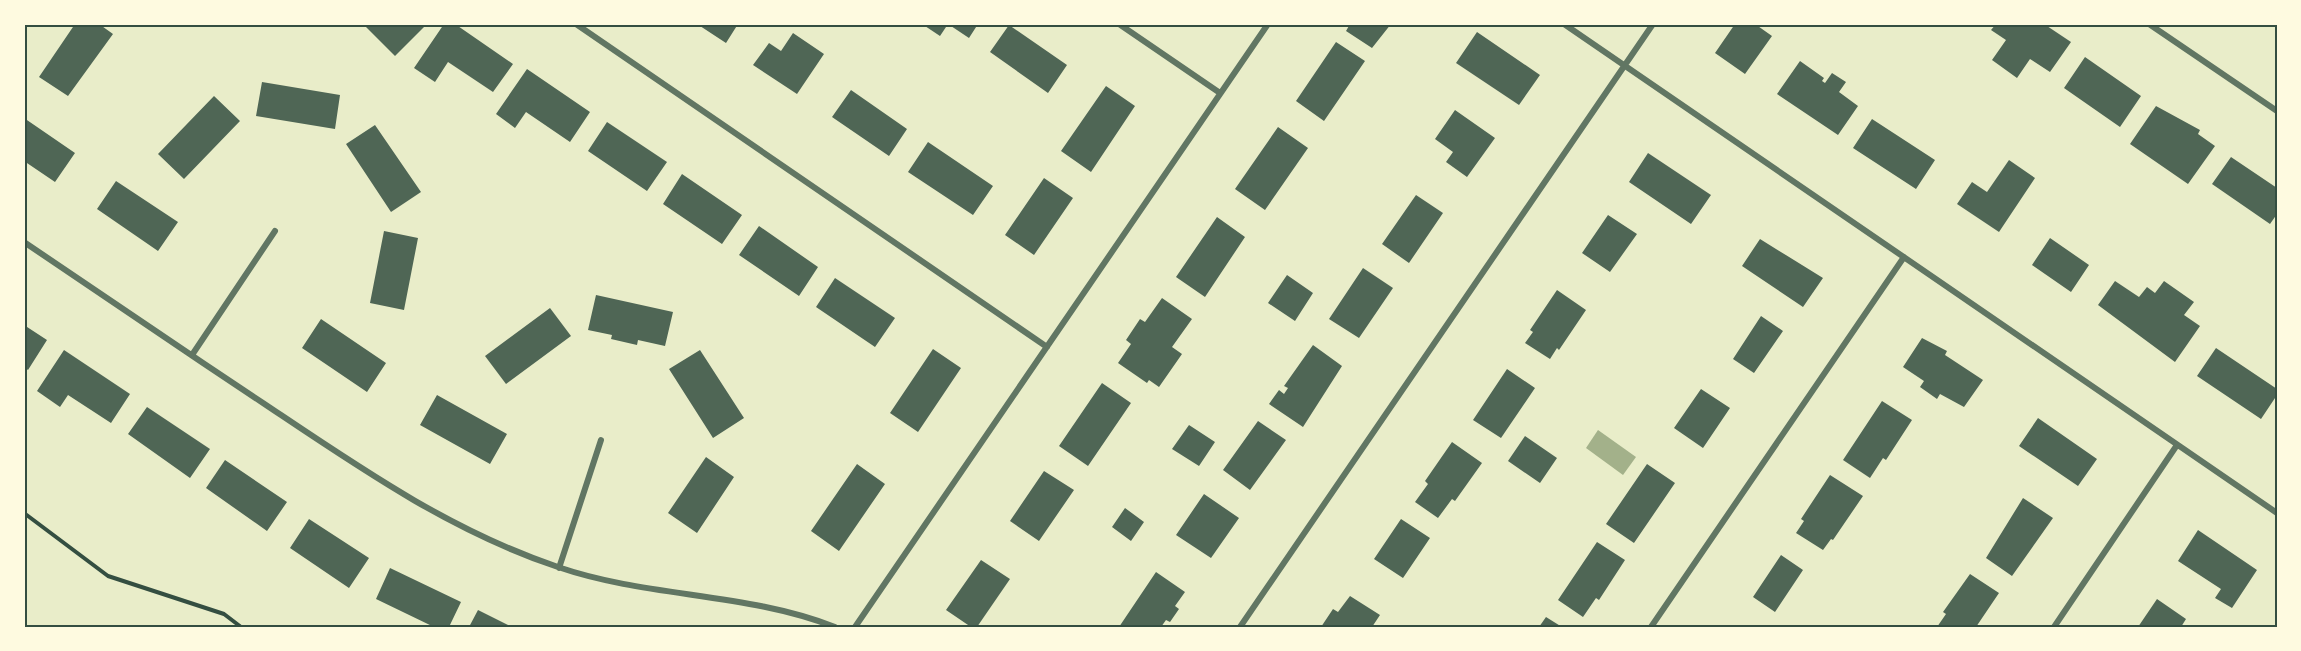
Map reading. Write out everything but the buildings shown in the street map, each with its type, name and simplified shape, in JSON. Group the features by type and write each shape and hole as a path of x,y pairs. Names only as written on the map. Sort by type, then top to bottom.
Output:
{"street":[{"path":"576,24 1047,347"},
{"path":"1119,24 1220,93"},
{"path":"855,627 1268,24"},
{"path":"1564,24 2277,513"},
{"path":"1240,627 1653,24"},
{"path":"2149,24 2277,111"},
{"path":"192,355 275,231"},
{"path":"24,242 372,477 450,521 559,568 642,586 724,598 802,614 835,627"},
{"path":"1651,627 1904,257"},
{"path":"559,568 601,440"},
{"path":"2054,627 2177,445"}],"path":[{"path":"24,513 108,576 224,614 241,627"}],"shaded area":[{"path":"1598,430 1636,457 1623,475 1586,448"}]}
